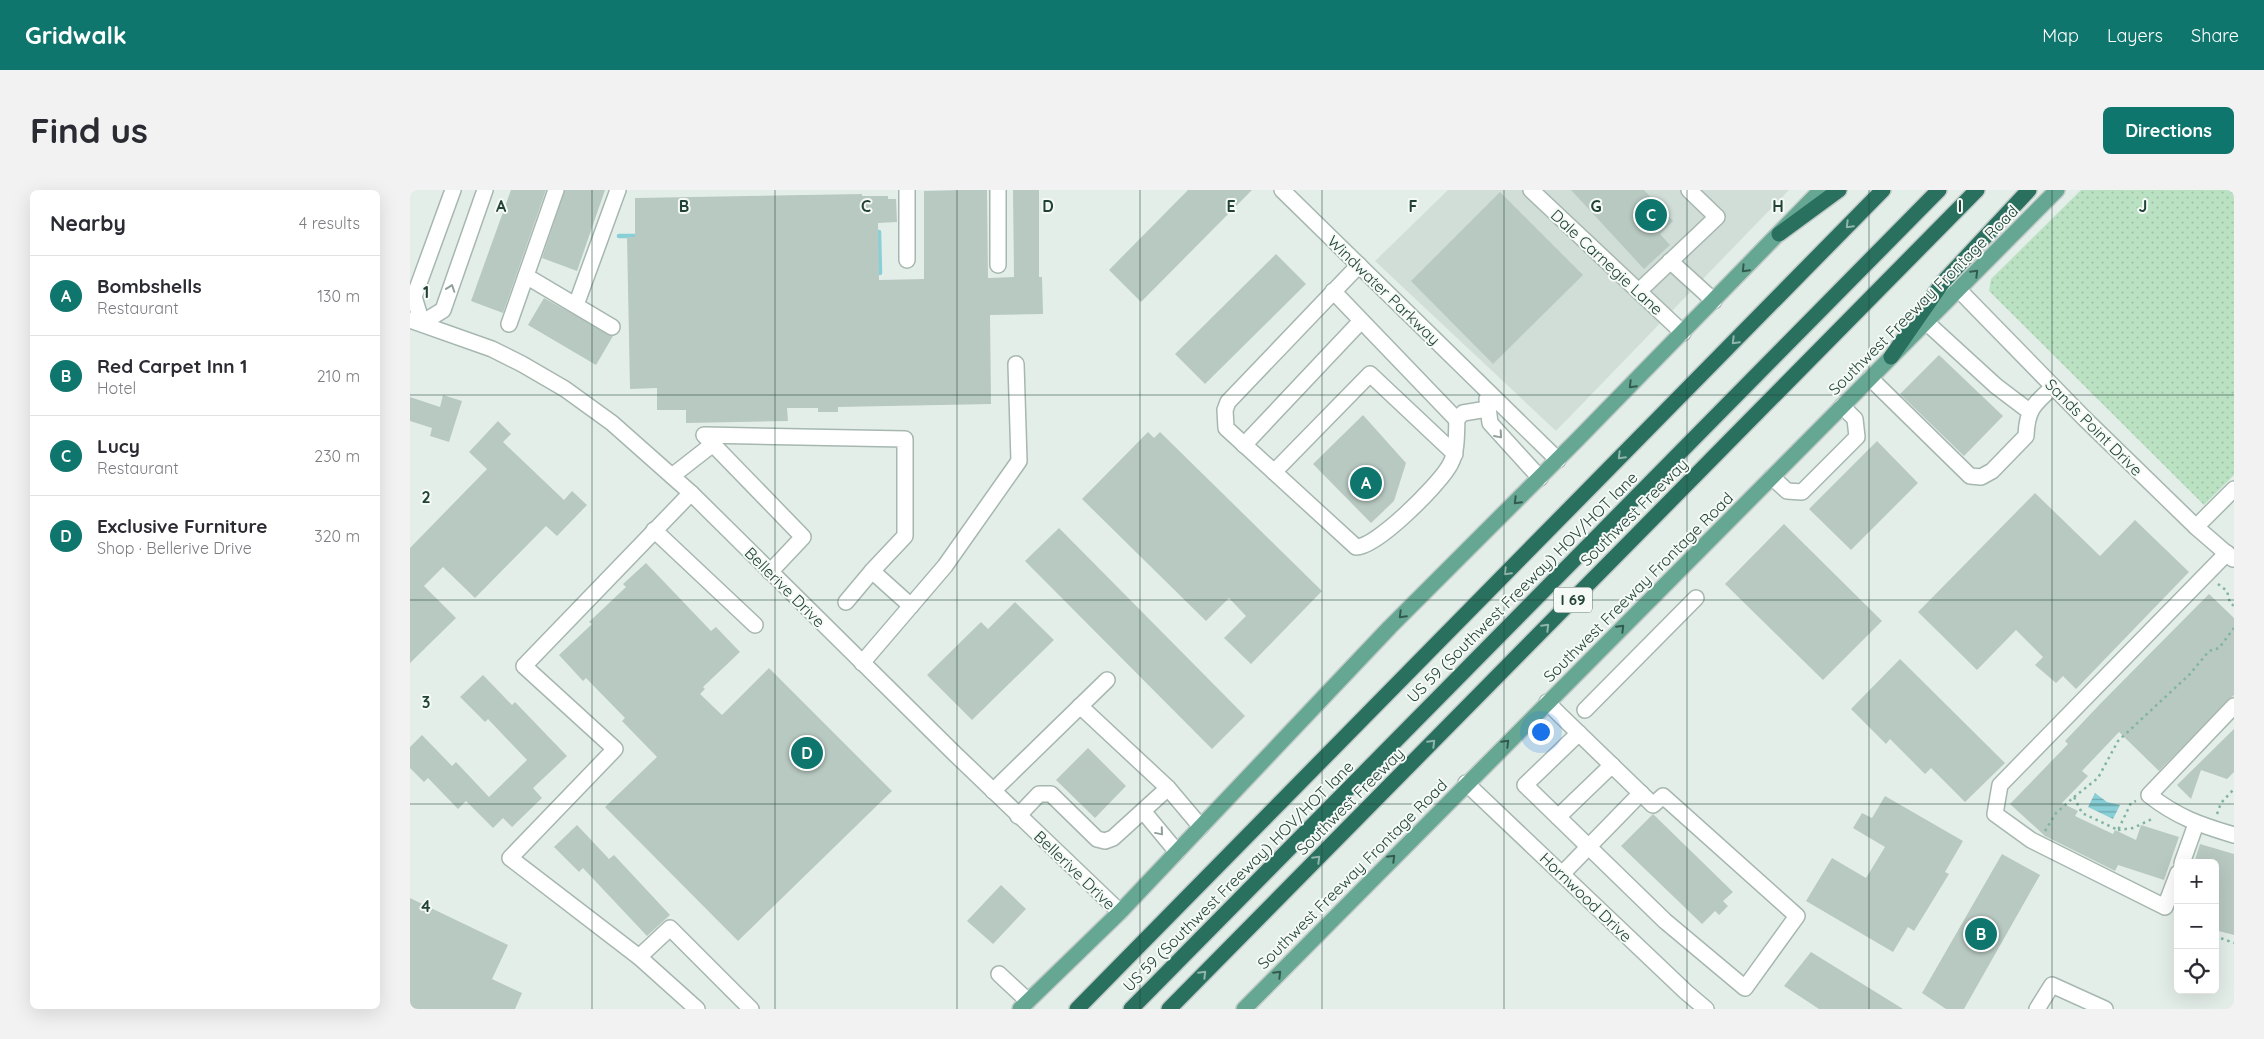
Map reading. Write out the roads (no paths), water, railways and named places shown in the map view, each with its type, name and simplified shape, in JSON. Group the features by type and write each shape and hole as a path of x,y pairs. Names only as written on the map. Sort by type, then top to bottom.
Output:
{"highway":[{"path":"1779,234 1839,190"},
{"path":"1077,1009 1883,190"},
{"name":"US 59 (Southwest Freeway) HOV/HOT lane","path":"1131,1009 1939,190"},
{"name":"Southwest Freeway","path":"1169,1009 1977,190"},
{"path":"1891,357 1943,282 2029,190"}],"main road":[{"path":"1024,1005 1120,912 1390,627 1558,460 1821,190"},
{"name":"Southwest Freeway Frontage Road","path":"1244,1009 1466,783 2057,190"}],"street":[{"path":"453,190 414,297 416,321 443,310 485,190"},
{"path":"509,324 556,190"},
{"path":"576,305 618,190"},
{"path":"907,190 907,260"},
{"path":"998,190 998,265"},
{"name":"Windwater Parkway","path":"1282,190 1558,460"},
{"name":"Dale Carnegie Lane","path":"1531,190 1682,333"},
{"path":"1639,291 1716,216 1689,190"},
{"path":"1670,261 1714,301"},
{"path":"1359,265 1228,402 1225,410 1226,428 1356,547 1363,547 1391,529 1448,468 1455,454 1457,420 1463,413 1487,409"},
{"path":"526,276 612,327"},
{"name":"Sands Point Drive","path":"1958,289 2053,387 2196,527 2230,557"},
{"path":"1333,292 1457,420"},
{"path":"1244,444 1361,320"},
{"name":"Bellerive Drive","path":"416,321 492,349 565,389 612,423 691,493 1018,816 1120,912"},
{"path":"1926,322 1996,386 2030,411"},
{"path":"862,663 945,566 1019,462 1016,364"},
{"path":"1274,472 1370,374 1455,454"},
{"path":"1870,378 1970,476 1981,477 1992,471 2026,436 2026,418 2030,411 2053,387"},
{"path":"1486,390 1490,423 1497,433 1540,478"},
{"path":"1772,477 1787,491 1802,492 1857,437 1854,419 1842,406"},
{"path":"770,572 803,537 704,435 905,440 905,536 846,602"},
{"path":"672,476 712,444"},
{"path":"2196,527 2234,489"},
{"path":"691,493 524,666 615,749 510,858 640,957 696,1009"},
{"path":"654,530 755,625"},
{"path":"2174,884 2165,908 2037,844 1995,814 2000,785 2207,574 2230,557"},
{"path":"872,571 911,606"},
{"path":"1585,710 1696,598"},
{"path":"993,791 1107,680"},
{"path":"1547,702 1641,793 1653,805 1663,796 1797,916 1746,988 1665,921 1525,785 1579,733"},
{"path":"1080,706 1168,788 1201,827"},
{"path":"2234,706 2148,795 2167,809 2196,824 2234,835"},
{"path":"1558,817 1612,765"},
{"name":"Hornwood Drive","path":"1466,783 1706,1009"},
{"path":"1018,816 1039,794 1051,794 1097,839 1105,841 1113,838 1168,788"},
{"path":"1562,874 1641,793"},
{"path":"1142,811 1177,852"},
{"path":"2183,859 2196,824"},
{"path":"640,957 670,928 751,1009"},
{"path":"998,974 1024,1005"},
{"path":"2037,1009 2052,985 2105,1009"}],"water":[{"path":"2095,793 2107,802 2120,805 2113,819 2088,807"}],"waterway":[{"path":"873,232 879,232 880,273"},
{"path":"619,236 640,236"}],"place":[{"name":"Lucy","path":"1651,215"},
{"name":"Bombshells","path":"1366,483"},
{"name":"Exclusive Furniture","path":"807,753"},
{"name":"Red Carpet Inn 1","path":"1981,934"}]}
